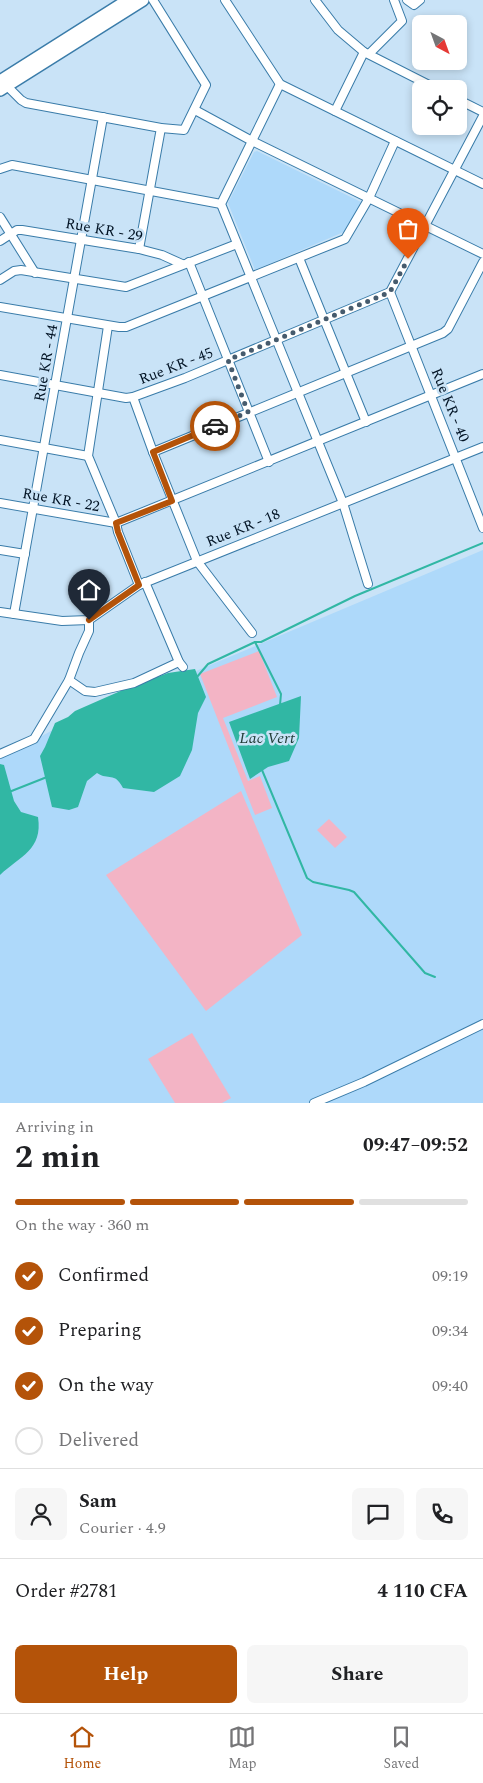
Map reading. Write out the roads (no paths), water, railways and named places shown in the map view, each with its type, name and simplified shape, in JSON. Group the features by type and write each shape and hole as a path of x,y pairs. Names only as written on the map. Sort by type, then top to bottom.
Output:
{"highway":[{"path":"2,85 128,0"},
{"path":"2,85 143,0"}],"street":[{"path":"2,85 26,103 161,128 184,130 206,85 153,0"},
{"path":"225,0 280,84 483,184"},
{"path":"315,0 338,30 366,53 419,80"},
{"path":"335,111 366,53 402,21 394,0"},
{"path":"407,0 413,5 420,0"},
{"path":"280,84 221,204 343,503 368,584"},
{"path":"390,292 483,114 467,105"},
{"path":"195,110 252,142 483,254"},
{"name":"Rue KR - 44","path":"14,614 103,117"},
{"path":"139,249 161,128"},
{"path":"0,307 108,326 126,326 251,278 347,238 369,198 396,141"},
{"path":"0,169 12,164 221,204"},
{"path":"0,217 35,273"},
{"name":"Rue KR - 29","path":"10,234 20,230 139,249 186,263"},
{"path":"0,241 10,234"},
{"path":"0,280 18,270 126,287 237,244"},
{"path":"299,258 366,422"},
{"path":"153,452 446,332 483,262"},
{"path":"186,263 203,297 269,462"},
{"name":"Rue KR - 45","path":"0,375 126,398 133,397 228,360 390,292"},
{"name":"Rue KR - 40","path":"390,292 483,528"},
{"path":"70,680 85,691 94,692 134,683 181,665 118,532 88,456 108,326"},
{"path":"116,523 483,374"},
{"path":"133,397 172,501 198,561 252,633"},
{"path":"0,440 88,456"},
{"name":"Rue KR - 18","path":"89,620 142,584 483,447"},
{"name":"Rue KR - 22","path":"0,504 116,523"},
{"path":"0,550 25,554"},
{"path":"0,612 62,621 89,620 89,631 70,680 34,739 0,754"},
{"path":"314,1103 364,1082 483,1024"}],"water":[{"path":"195,669 206,697 198,713 192,750 180,776 154,792 123,788 114,778 97,773 87,781 78,807 69,810 52,807 40,756 55,723 68,717 75,711 125,689 168,673"},
{"name":"Lac Vert","path":"301,696 299,738 289,761 268,767 250,779 229,722"},
{"path":"0,764 4,765 14,801 21,812 38,817 39,828 33,845 0,875"}],"waterway":[{"path":"197,677 208,664 255,642 261,642 355,596 483,543"},
{"path":"255,642 281,694 280,705"},
{"path":"262,770 307,878 313,882 354,892 425,973 435,977"},
{"path":"9,792 47,777"}]}
